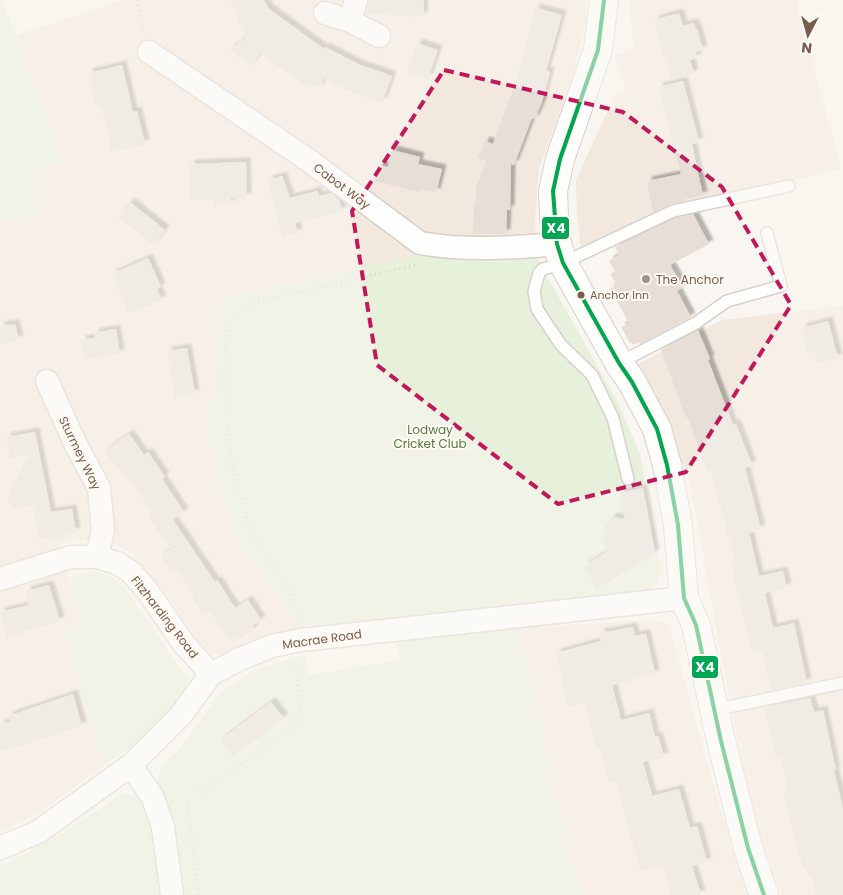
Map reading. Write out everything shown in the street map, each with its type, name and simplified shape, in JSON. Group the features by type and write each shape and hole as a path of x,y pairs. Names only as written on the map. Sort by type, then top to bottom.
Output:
{"street":[{"path":"604,0 598,50 560,160 553,191 554,217 560,253 657,429 667,465 678,525 684,598 696,625 714,710 748,848 764,895"},
{"path":"325,13 353,11 379,36"},
{"name":"Cabot Way","path":"149,52 311,162 420,243 437,246 480,248 520,247 560,253"},
{"name":"Sturmey Way","path":"47,381 72,437 99,488 103,530 97,557"},
{"name":"Fitzharding Road","path":"0,579 72,557 97,557 117,564 131,572 146,589 184,644 211,674"},
{"name":"Macrae Road","path":"0,848 38,832 131,765 181,715 211,674 240,659 272,646 301,640 684,598"},
{"path":"131,765 153,798 163,827 172,895"}],"lane":[{"path":"628,479 612,418 592,375 561,345 537,309 534,291 539,273 560,253 673,211 789,186"},
{"path":"619,363 696,323 727,301 781,286 768,233"},
{"path":"714,710 843,682"}],"path":[{"path":"137,0 149,52"},
{"path":"199,895 187,800 301,723 296,658 302,627 291,591 251,533 233,469 224,391 225,336 230,323 251,303 415,265"}],"highlighted area":[{"path":"444,70 623,112 722,187 791,305 686,472 558,504 377,365 352,211"}],"shaded area":[{"path":"124,0 585,0 586,23 574,73 539,168 535,220 537,256 223,299 208,441 236,539 301,627 220,655 212,654 200,644 159,585 132,553 115,544 85,540 59,544 82,626 64,634 104,765 44,810 0,832 0,220 37,213 34,170 64,163 16,35"},
{"path":"629,0 797,0 841,169 667,208 581,250 576,180 615,95 626,91 615,55 634,49"},
{"path":"843,306 843,895 781,895 759,831 740,754 690,482 665,421 634,366 722,320"},
{"path":"650,620 669,625 716,794 748,895 583,895 577,879 517,628"}],"green space":[{"path":"0,0 2,0 64,164 34,170 37,213 0,220"},
{"name":"Lodway Cricket Club","path":"417,255 472,258 537,256 617,401 640,454 662,572 654,588 638,595 301,627 236,539 208,441 223,299"},
{"path":"94,571 121,582 186,677 188,684 181,697 163,720 141,740 104,765 64,634 82,626 70,578"},
{"path":"517,628 577,879 583,895 182,895 181,871 175,832 158,786 158,777 163,763 179,750 219,694 253,671 305,655 309,675 400,660 397,640"},
{"path":"123,794 135,795 139,799 150,823 159,864 160,895 0,895 0,865 8,863 57,836"}],"building":[{"path":"230,0 264,0 269,9 324,49 325,47 358,64 392,76 382,103 344,89 324,78 319,88 309,83 307,87 260,53 251,66 229,50 247,37"},
{"path":"369,0 424,0 423,17 368,14"},
{"path":"536,8 562,15 546,71 550,72 542,102 535,119 532,118 514,165 511,164 510,210 507,210 506,234 473,234 476,188 486,161 478,158 485,141 493,144 513,90"},
{"path":"679,13 683,26 694,23 703,50 696,52 697,58 690,60 694,74 671,80 654,20"},
{"path":"417,43 438,50 428,79 407,71"},
{"path":"122,65 133,112 137,111 145,144 112,152 101,105 96,106 88,73"},
{"path":"683,81 699,142 692,144 703,196 684,199 685,201 670,204 653,212 647,181 681,174 658,87"},
{"path":"392,150 420,157 418,164 442,169 436,193 420,189 420,192 374,181 378,165 388,167"},
{"path":"246,162 247,198 231,198 231,204 214,205 214,200 191,200 190,164"},
{"path":"282,176 290,198 317,191 319,196 331,193 339,199 342,211 295,223 298,233 282,237 268,180"},
{"path":"130,202 165,230 154,245 118,217"},
{"name":"The Anchor","path":"693,214 709,244 670,265 683,287 677,291 691,317 640,344 639,342 633,345 621,327 629,323 610,289 617,285 610,274 615,271 609,261 619,255 615,247 675,218"},
{"path":"148,258 161,287 157,289 162,300 129,313 112,274"},
{"path":"828,321 838,358 818,363 814,350 808,352 802,328"},
{"path":"15,324 19,340 0,345 0,326"},
{"path":"116,329 120,354 85,360 81,340 95,338 94,333"},
{"path":"698,330 733,425 736,424 752,465 745,468 761,529 749,533 759,576 783,571 787,588 765,593 773,628 794,623 807,683 771,690 762,650 752,652 731,564 735,563 711,470 707,472 688,417 686,418 661,350"},
{"path":"187,348 195,394 175,397 167,351"},
{"path":"35,432 51,512 72,509 76,532 50,541 49,537 39,539 33,505 15,509 7,501 12,494 11,489 30,454 10,458 6,437"},
{"path":"129,434 144,455 148,452 165,477 162,479 184,512 173,520 215,582 217,580 235,608 248,600 261,620 252,626 254,629 241,638 238,635 230,641 211,612 204,616 176,568 171,571 161,556 171,549 148,516 153,512 131,481 119,467 117,468 105,451"},
{"path":"643,488 655,553 596,589 584,566 608,551 602,541 605,527 612,517 625,519 619,493"},
{"path":"49,585 60,621 7,637 0,612 29,605 26,591"},
{"path":"633,627 635,636 646,634 655,674 612,685 621,720 649,713 655,737 658,736 664,757 643,762 652,796 679,789 690,828 697,826 707,862 692,866 701,895 672,895 663,864 640,871 616,781 609,783 599,746 596,747 585,702 568,706 560,677 562,676 556,653 601,641 600,633"},
{"path":"73,694 82,726 0,752 0,724 10,722 8,716"},
{"path":"810,698 814,712 823,710 843,808 843,895 816,895 811,875 808,876 806,867 803,868 783,792 789,791 781,757 776,758 764,707"},
{"path":"271,702 284,718 233,756 220,740"}],"transit line":[{"name":"X4","path":"604,0 598,50 560,159 553,191 557,244 563,263 657,429 667,465 678,525 684,598 696,625 721,741 748,848 764,895"}],"place":[{"name":"The Anchor","path":"646,279"},
{"name":"Anchor Inn","path":"581,295"}]}
